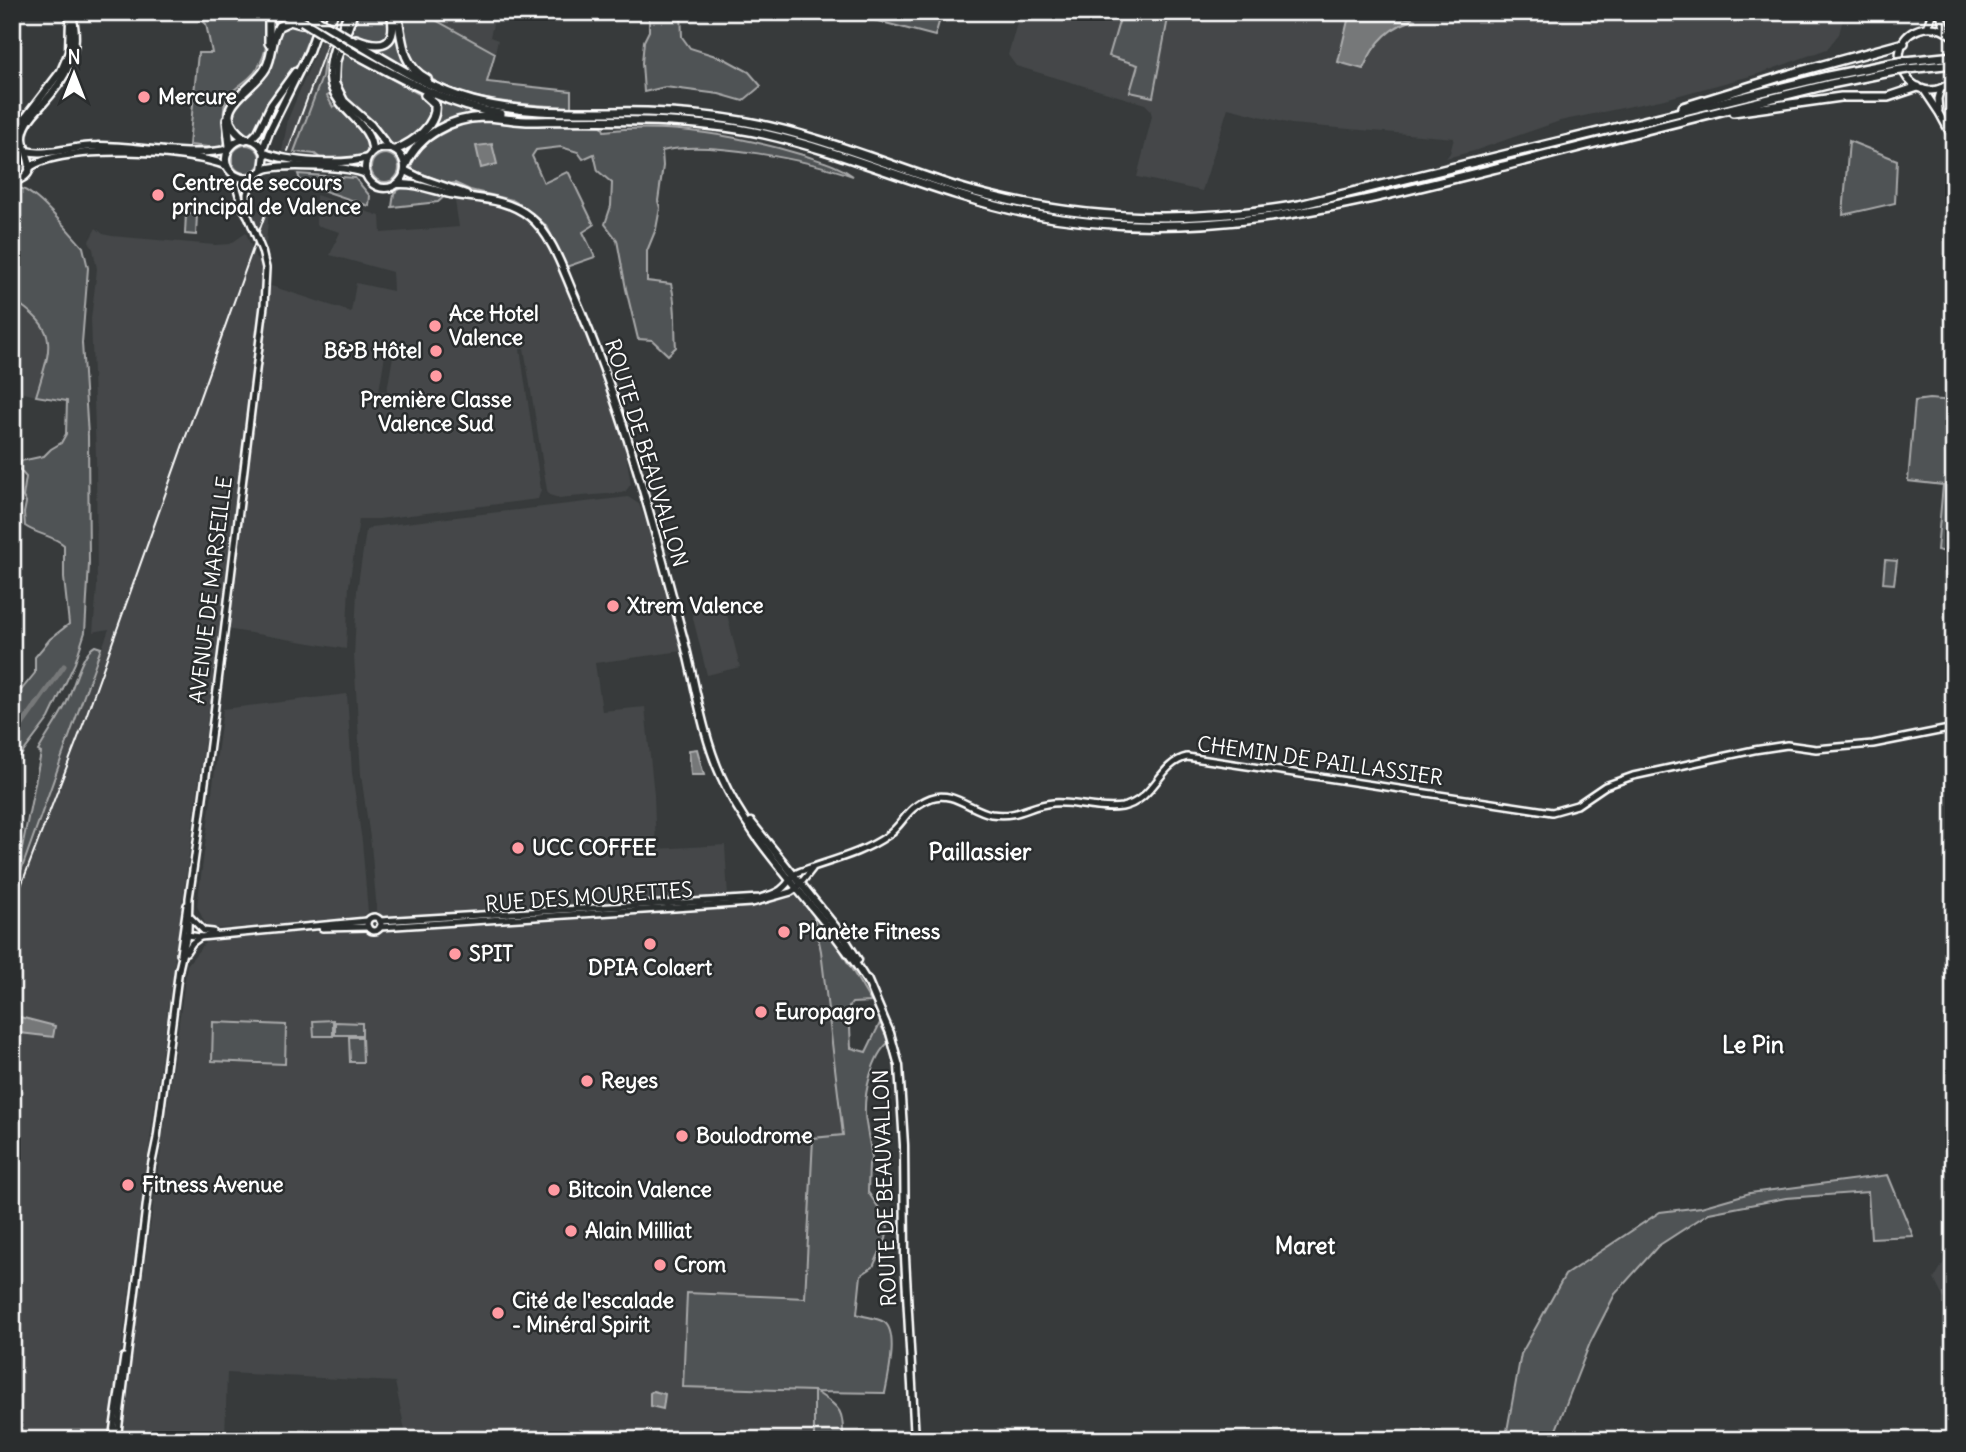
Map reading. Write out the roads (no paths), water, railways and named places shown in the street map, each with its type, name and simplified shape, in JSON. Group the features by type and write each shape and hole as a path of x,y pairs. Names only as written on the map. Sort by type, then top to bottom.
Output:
{"highway":[{"path":"12,14 20,12"},
{"path":"229,148 226,110 234,93 255,75 265,60 269,47 269,12"},
{"path":"287,12 352,52 431,93 498,114 561,121"},
{"path":"356,41 373,45 387,42 394,32 391,12"},
{"path":"397,12 404,52 413,69 472,100"},
{"path":"307,13 419,80 472,100 534,111 666,113 726,118 774,127 820,140 956,186 1008,200 1066,211 1145,217 1228,215 1300,205 1814,79 1953,59"},
{"path":"248,139 232,124 230,110 233,102 257,81 265,69 279,26 290,21 301,23"},
{"path":"1603,132 1790,74 1904,43"},
{"path":"380,67 432,98 436,107 436,114 429,125 408,143 392,149"},
{"path":"406,167 411,152 422,140 464,120 489,117 527,121 666,121 728,127 796,142 1007,209 1087,222 1164,226 1250,222 1324,209 1463,177 1894,67"},
{"path":"1677,121 1840,97 1881,98 1918,87"}],"main road":[{"path":"12,135 61,71 69,52 71,12"},
{"path":"12,182 22,179 29,168 30,159 25,149 23,134 27,124 58,87 71,65 76,34 71,12"},
{"path":"12,142 39,152 108,146 211,153 229,148 239,140 248,139 258,132 271,105 301,62 322,12"},
{"path":"262,170 268,132 309,51 322,12"},
{"path":"351,12 336,62 335,83 344,101 371,125 404,159 406,167 420,178 475,197"},
{"path":"351,12 331,62 330,84 339,102 368,133 372,144 366,174"},
{"path":"1928,27 1933,12"},
{"path":"1940,12 1946,31"},
{"path":"1954,37 1946,31 1928,27 1914,33 1904,43 1900,54 1900,66 1905,76 1918,87 1941,88 1954,80"},
{"path":"248,139 276,157 304,160 355,161 377,149 392,149"},
{"path":"227,166 229,148"},
{"path":"29,168 43,160 101,151 213,161 227,166 239,177 252,177 262,170 284,166 347,169 366,174 371,182 379,187 416,185 475,197"},
{"path":"398,184 406,167"},
{"name":"ROUTE DE BEAUVALLON","path":"475,197 513,206 536,222 553,252 588,327 614,397 643,492 713,757 722,779 737,805 852,958 868,983 890,1033 899,1066 904,1145 905,1257 915,1440"}],"street":[{"path":"1918,87 1939,113 1954,141"},
{"path":"1939,113 1938,99 1941,88"},
{"name":"AVENUE DE MARSEILLE","path":"179,969 190,916 189,898 226,629 232,558 264,306 266,268 262,251 242,206 233,174"},
{"name":"AVENUE DE MARSEILLE","path":"249,218 247,194 252,177"},
{"name":"CHEMIN DE PAILLASSIER","path":"792,877 881,839 893,831 914,807 933,797 950,797 985,813 1004,815 1025,812 1049,803 1111,808 1125,806 1151,789 1167,766 1187,757 1552,812 1570,808 1605,786 1633,776 1774,746 1787,744 1816,749 1873,744 1954,728"},
{"name":"CHEMIN DE PAILLASSIER","path":"799,885 812,869"},
{"name":"RUE DES MOURETTES","path":"380,924 751,899 782,890 792,877"},
{"name":"RUE DES MOURETTES","path":"380,924 752,903 786,894 799,885"},
{"path":"114,1440 122,1365 128,1344 189,898"},
{"path":"190,916 202,934"},
{"path":"185,933 368,924 374,917 380,924 373,931 368,924"},
{"path":"183,957 202,934"}],"waterway":[{"path":"12,739 64,666"}],"railway":[{"path":"288,151 339,12"},
{"path":"12,918 19,891 84,722 267,209"}],"place":[{"name":"Mercure","path":"144,97"},
{"name":"Centre de secours principal de Valence","path":"158,195"},
{"name":"Ace Hotel Valence","path":"435,326"},
{"name":"B&B Hôtel","path":"436,351"},
{"name":"Première Classe Valence Sud","path":"436,376"},
{"name":"Xtrem Valence","path":"613,606"},
{"name":"UCC COFFEE","path":"518,848"},
{"name":"Planète Fitness","path":"784,932"},
{"name":"DPIA Colaert","path":"650,944"},
{"name":"SPIT","path":"455,954"},
{"name":"Europagro","path":"761,1012"},
{"name":"Reyes","path":"587,1081"},
{"name":"Boulodrome","path":"682,1136"},
{"name":"Fitness Avenue","path":"128,1185"},
{"name":"Bitcoin Valence","path":"554,1190"},
{"name":"Alain Milliat","path":"571,1231"},
{"name":"Crom","path":"660,1265"},
{"name":"Cité de l'escalade - Minéral Spirit","path":"498,1313"}],"district":[{"name":"Paillassier","path":"980,852"},
{"name":"Le Pin","path":"1753,1045"},
{"name":"Maret","path":"1305,1246"}]}
